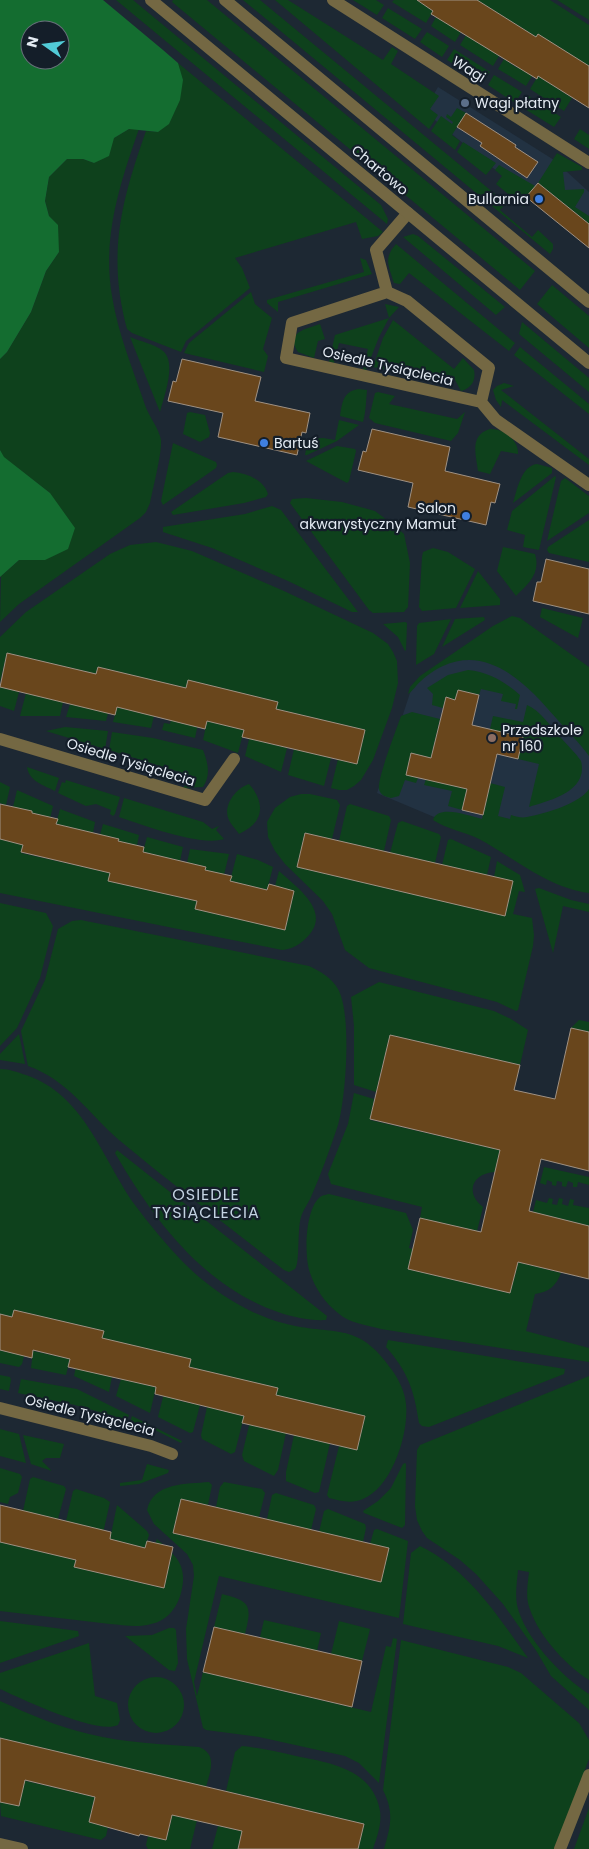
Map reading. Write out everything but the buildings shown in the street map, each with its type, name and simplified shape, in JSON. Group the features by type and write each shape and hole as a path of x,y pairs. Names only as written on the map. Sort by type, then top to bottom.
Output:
{"street":[{"name":"Chartowo","path":"151,0 589,363"},
{"path":"225,0 589,301"},
{"name":"Wagi","path":"333,0 589,163"},
{"path":"408,214 376,250 387,292 407,301 489,368 481,402 496,420 589,485"},
{"name":"Osiedle Tysiąclecia","path":"387,292 292,323 286,358 481,402"},
{"name":"Osiedle Tysiąclecia","path":"0,739 205,800 234,759"},
{"name":"Osiedle Tysiąclecia","path":"0,1408 151,1446 172,1454"},
{"path":"560,1849 589,1776"},
{"path":"0,1844 22,1849"}],"shaded area":[{"path":"438,87 554,160 589,192 589,247 424,111"},
{"name":"Przedszkole nr 160","path":"491,631 589,673 589,889 477,835 377,793 413,684"}],"green space":[{"path":"0,0 103,0 178,63 183,80 180,100 169,124 158,132 129,129 114,138 109,156 94,163 83,159 67,159 49,177 45,201 49,216 58,225 59,252 46,271 31,312 7,352 0,359"},
{"path":"116,0 133,0 381,205 388,219 387,224"},
{"path":"173,0 207,0 535,271 520,290 172,2"},
{"path":"243,0 260,0 506,203 500,210 532,237 538,230 553,244 550,254"},
{"path":"275,0 288,0 383,60 392,47 398,51 391,64 439,96 430,109 438,115 429,129"},
{"path":"353,0 376,0 384,5 377,15"},
{"path":"394,0 417,0 433,11 426,23 392,2"},
{"path":"477,0 550,0 589,25 589,66 536,37"},
{"path":"557,0 589,0 589,20"},
{"path":"388,8 422,29 415,39 382,18"},
{"path":"436,17 461,32 455,42 431,26"},
{"path":"427,32 449,46 442,57 420,42"},
{"path":"466,35 499,56 493,66 460,45"},
{"path":"454,49 490,72 483,82 447,60"},
{"path":"504,59 517,68 520,64 534,73 526,86 498,69"},
{"path":"178,63 383,232 378,236 362,239 356,222 235,258 242,268 250,288 186,341 181,352 132,333 127,329 118,277 120,229 130,181 146,131 158,132 182,80"},
{"path":"494,75 522,92 515,103 488,85"},
{"path":"538,76 572,98 564,111 530,89"},
{"path":"527,95 561,117 554,127 520,106"},
{"path":"457,108 466,113 452,135 460,141 455,150 431,131 441,116 452,124 453,122 446,117 447,114 451,117"},
{"path":"129,129 139,129 119,190 111,232 110,274 112,296 122,338 145,405 161,440 159,462 150,503 146,512 140,518 19,604 0,622 1,576 19,560 45,560 50,493 3,457 0,450 0,359 7,352 31,312 46,271 59,252 45,201 49,177 67,159 83,159 94,163 114,138"},
{"path":"580,129 589,135 589,149 574,139"},
{"path":"463,142 496,163 486,175 457,152"},
{"path":"557,153 582,167 582,170 563,172 565,190 584,189 575,207 589,216 589,227 587,222 538,183"},
{"path":"499,165 535,186 527,197 529,199 524,207 496,184 502,176 495,170"},
{"path":"413,234 418,236 505,307 496,315 403,237"},
{"path":"396,244 515,343 509,351 409,273 400,284 394,283 388,258"},
{"path":"360,258 366,260 372,274 278,302 278,312 267,303 267,300 364,272"},
{"path":"552,285 589,316 589,348 537,304"},
{"path":"251,292 255,304 272,318 263,349 268,356 264,372 184,353 189,343"},
{"path":"385,304 399,307 389,318"},
{"path":"389,318 366,370 363,369 368,349 339,343 334,363 329,362 335,335"},
{"path":"393,320 454,369 463,358 474,370 474,380 470,386 461,391 454,378 385,363 387,370 373,367 383,338"},
{"path":"522,322 589,378 589,392 519,334"},
{"path":"320,324 325,339 318,341 314,358 298,352 295,346 295,336 303,330"},
{"path":"130,337 156,346 167,356 169,363 168,380 160,412"},
{"path":"520,347 589,404 589,414 514,355"},
{"path":"504,383 514,386 501,390 589,459 589,465 502,400 501,407 496,400 493,390"},
{"path":"359,389 367,390 363,422 340,416 346,395"},
{"path":"375,393 395,396 389,404 457,419 465,412 458,433 451,441 375,423 369,418"},
{"path":"187,413 205,415 210,433 209,437 200,442 183,434"},
{"path":"339,420 359,425 337,441 305,455 308,439 323,438 335,440"},
{"path":"490,429 495,429 509,436 516,444 518,454 501,451 490,474 478,471 475,446 479,436"},
{"path":"173,443 216,462 217,465 216,468 163,505 161,501"},
{"path":"337,446 355,449 356,451 347,483 306,461"},
{"path":"0,450 4,457 50,493 75,528 68,549 45,560 19,560 0,577"},
{"path":"537,464 552,468 552,473 513,503 523,474 527,469"},
{"path":"228,473 244,474 259,481 266,489 268,494 266,497 244,503 173,515 171,512"},
{"path":"555,476 539,550 523,547 525,535 507,530 512,511"},
{"path":"565,478 589,496 589,513 547,541 561,481"},
{"path":"306,498 342,502 375,511 404,534 410,563 408,607 404,612 373,613 369,610 290,503 292,499"},
{"path":"272,506 281,510 358,612 352,612 288,581 212,548 163,532 163,527 245,514"},
{"path":"589,520 589,562 549,553 548,547"},
{"path":"156,542 192,551 284,591 373,633 388,644 397,661 398,683 392,708 373,760 361,780 354,786 347,790 331,788 338,759 364,730 276,709 278,702 186,688 98,667 96,674 7,653 0,682 0,637 26,612 110,554 130,545"},
{"path":"503,547 535,554 535,573 529,583 516,596 497,571"},
{"path":"433,548 448,552 475,569 456,608 422,611 419,607 423,552"},
{"path":"478,571 500,599 500,605 460,608"},
{"path":"542,608 583,618 578,638 540,617"},
{"path":"512,616 520,618 589,667 589,756 534,694 507,672 492,665 477,660 460,661 443,666 426,677 408,694 410,687 420,676 493,626"},
{"path":"484,617 485,620 442,647 455,619"},
{"path":"451,619 434,654 416,665 417,626 419,623"},
{"path":"407,623 405,651 398,637 383,624"},
{"path":"468,670 490,675 514,690 520,695 517,709 515,709 516,704 501,701 503,694 481,689 479,695 458,690 455,700 446,697 443,708 432,705 433,694 427,688 448,675"},
{"path":"0,687 19,692 14,711 0,706"},
{"path":"26,693 63,702 60,716 20,716"},
{"path":"70,704 110,706 106,721 66,717"},
{"path":"527,705 541,715 581,761 582,772 573,788 556,798 529,807 539,764 518,759 490,729 493,716 523,722"},
{"path":"117,707 154,716 151,728 113,722"},
{"path":"412,712 440,719 431,758 411,754 406,774 418,778 416,783 405,780 399,796 389,798 383,795 379,789 381,775 401,716"},
{"path":"199,719 195,738 162,730 164,723 170,724 171,720"},
{"path":"207,721 244,730 238,753 203,740"},
{"path":"65,727 108,731 105,749 46,731"},
{"path":"251,731 267,743 287,748 281,772 245,756"},
{"path":"112,732 153,738 203,750 208,769 206,782 203,787 183,788 192,776 109,750"},
{"path":"294,749 331,758 324,786 288,775"},
{"path":"27,767 59,778 55,791 34,779 28,772"},
{"path":"426,779 467,789 462,810 448,806 452,791 424,785"},
{"path":"66,780 120,797 115,814 113,816 110,814 111,810 96,804 86,806 58,793 62,782 65,783"},
{"path":"0,782 10,787 6,805 0,803"},
{"path":"490,783 505,787 498,816 510,819 511,815 527,817 561,807 578,799 589,789 589,893 574,890 546,879 479,839 433,820 436,815 447,812 482,819"},
{"path":"249,784 258,798 260,812 253,824 239,834 229,820 227,809 235,793"},
{"path":"17,790 53,806 49,823 30,818 32,811 13,807"},
{"path":"301,794 337,800 340,805 332,839 305,833 297,867 504,915 494,877 497,861 520,875 525,892 519,891 513,914 532,918 534,935 518,1010 516,1011 497,1002 369,968 345,950 332,914 323,901 285,864 275,851 268,837 267,822 275,808 290,797"},
{"path":"124,798 203,822 212,829 219,826 216,830 224,839 214,841 187,838 119,817"},
{"path":"350,804 389,816 391,820 384,851 339,841 347,806"},
{"path":"60,809 95,822 93,833 56,824"},
{"path":"402,821 439,834 441,837 435,863 390,853 398,823"},
{"path":"103,824 139,835 136,851 117,846 119,839 100,835"},
{"path":"147,837 183,847 180,861 143,852"},
{"path":"0,839 23,845 21,853 110,873 108,881 197,901 195,909 285,929 275,886 279,871 308,899 316,917 315,926 300,943 282,950 0,893"},
{"path":"451,839 491,857 487,875 442,865 448,840"},
{"path":"190,849 229,854 223,879 187,863"},
{"path":"237,854 273,867 267,890 230,881"},
{"path":"539,888 571,900 589,904 589,912 563,906 553,953 535,889"},
{"path":"0,903 46,913 53,926 40,978 17,1028 0,1046"},
{"path":"81,920 309,966 325,975 338,989 345,1017 346,1035 345,1076 341,1112 322,1170 301,1217 297,1266 295,1269 289,1272 284,1270 180,1190 119,1140 77,1098 55,1080 28,1066 21,1031 45,980 58,929 72,921"},
{"path":"379,982 494,1011 511,1019 528,1030 520,1065 390,1035 376,1092 354,1085 354,1026 351,997"},
{"path":"579,1020 589,1022 589,1032 571,1028"},
{"path":"19,1034 25,1064 0,1060 0,1054"},
{"path":"0,1069 26,1075 46,1084 63,1097 90,1130 123,1187 146,1219 181,1260 215,1290 241,1306 269,1319 301,1327 355,1336 367,1343 379,1354 392,1370 401,1386 406,1404 406,1416 401,1444 390,1472 373,1493 359,1501 350,1502 329,1498 327,1495 339,1446 364,1416 276,1395 277,1388 189,1367 102,1339 103,1331 15,1310 12,1317 0,1314"},
{"path":"354,1093 374,1099 370,1120 500,1150 495,1172 481,1176 474,1184 474,1195 483,1207 477,1231 420,1218 422,1207 331,1184 328,1174 348,1124"},
{"path":"117,1150 327,1316 326,1320 302,1318 278,1312 251,1300 203,1268 163,1225 146,1202 115,1153"},
{"path":"544,1167 589,1177 589,1185 578,1182 577,1187 573,1187 573,1183 568,1181 566,1187 562,1186 562,1182 557,1181 556,1186 547,1180 546,1185 540,1183"},
{"path":"329,1194 406,1213 413,1230 409,1248 413,1249 408,1269 510,1293 518,1262 561,1273 551,1288 535,1294 526,1331 589,1348 589,1362 381,1329 358,1323 342,1316 329,1305 318,1290 310,1273 307,1256 308,1223 314,1204 322,1196"},
{"path":"549,1198 553,1199 552,1204 557,1205 559,1198 563,1199 562,1204 568,1206 570,1199 574,1200 573,1205 589,1208 589,1226 533,1212 536,1200 547,1203"},
{"path":"388,1340 565,1369 564,1374 429,1427 422,1426 419,1423 415,1401 405,1373 386,1347"},
{"path":"7,1344 26,1349 22,1364 19,1367 0,1363 0,1350 6,1352"},
{"path":"33,1351 70,1359 66,1375 31,1368"},
{"path":"77,1361 112,1377 109,1392 74,1376"},
{"path":"0,1375 10,1377 9,1391 0,1389"},
{"path":"589,1376 589,1680 561,1657 537,1625 528,1603 529,1572 518,1570 516,1596 517,1605 527,1630 556,1667 578,1687 589,1694 589,1710 551,1676 537,1652 503,1604 476,1574 460,1560 427,1538 417,1520 415,1506 417,1450 420,1445"},
{"path":"21,1379 77,1389 129,1415 127,1420 75,1405 18,1393"},
{"path":"121,1379 156,1387 150,1413 116,1396"},
{"path":"165,1389 180,1401 200,1405 193,1432 190,1433 158,1417"},
{"path":"207,1407 244,1416 235,1452 231,1454 202,1439 201,1435"},
{"path":"132,1416 182,1441 181,1443 151,1428 130,1422"},
{"path":"251,1417 286,1433 278,1470 274,1476 244,1461 242,1455"},
{"path":"0,1429 19,1434 26,1463 0,1456"},
{"path":"23,1435 64,1444 60,1458 46,1458 42,1461 52,1471 31,1464"},
{"path":"294,1435 330,1443 319,1492 315,1493 286,1481 286,1472"},
{"path":"405,1463 405,1525 402,1528 363,1511 378,1501 391,1488"},
{"path":"147,1464 169,1470 168,1473 139,1484 120,1486 120,1483 142,1480"},
{"path":"0,1468 20,1474 22,1477 18,1493 10,1497 8,1504 0,1502"},
{"path":"33,1477 64,1486 66,1489 58,1519 23,1511 30,1479"},
{"path":"209,1482 212,1485 208,1505 181,1499 173,1533 380,1582 370,1544 374,1530 377,1529 408,1541 399,1618 219,1576 194,1682 197,1696 203,1672 371,1712 386,1646 391,1647 393,1638 397,1639 379,1783 359,1763 345,1756 259,1737 203,1728 187,1659 186,1629 194,1576 193,1565 187,1554 154,1524 147,1510 150,1501 163,1489 181,1484"},
{"path":"224,1482 262,1489 265,1493 259,1517 216,1507 220,1487"},
{"path":"76,1489 104,1498 110,1502 102,1538 66,1521 73,1491"},
{"path":"276,1493 314,1505 316,1509 311,1530 267,1519 272,1495"},
{"path":"117,1505 147,1531 149,1535 145,1548 110,1539"},
{"path":"328,1509 365,1524 363,1542 319,1532 324,1511"},
{"path":"157,1539 170,1551 179,1562 183,1575 181,1593 177,1604 162,1620 141,1626 0,1611 0,1542 76,1560 74,1567 163,1588 172,1554 153,1549"},
{"path":"420,1546 437,1556 468,1581 493,1610 528,1658 498,1646 403,1624 411,1553"},
{"path":"222,1594 239,1599 247,1606 248,1617 245,1634 214,1627"},
{"path":"264,1620 321,1633 317,1651 260,1637"},
{"path":"0,1621 78,1631 79,1636 0,1663"},
{"path":"339,1621 370,1629 362,1661 331,1654"},
{"path":"169,1628 176,1630 178,1663 175,1671 169,1670 125,1636 152,1635"},
{"path":"401,1640 508,1667 521,1673 579,1723 589,1740 589,1759 555,1849 384,1849 390,1812 383,1790"},
{"path":"89,1643 95,1696 117,1703 120,1720 118,1725 108,1727 77,1721 0,1689 0,1673"},
{"path":"156,1677 167,1679 176,1685 182,1694 184,1705 182,1716 176,1725 167,1731 156,1733 145,1731 136,1725 130,1716 128,1705 130,1694 136,1685 145,1679"},
{"path":"0,1701 55,1724 89,1734 130,1741 199,1747 209,1754 211,1759 211,1770 206,1787 0,1738"},
{"path":"242,1746 336,1765 359,1777 369,1786 376,1797 380,1811 380,1826 373,1849 358,1849 364,1824 226,1791 235,1752"},
{"path":"13,1778 107,1800 105,1806 93,1803 89,1822 108,1827 106,1836 101,1840 1,1816 0,1802 19,1806"},
{"path":"589,1808 589,1849 574,1849"},
{"path":"160,1812 197,1820 190,1849 148,1849 146,1845 148,1836 166,1840 171,1821 159,1818"},
{"path":"218,1826 256,1834 241,1837 238,1849 212,1849"}],"place":[{"name":"Wagi płatny","path":"465,103"},
{"name":"Bullarnia","path":"539,199"},
{"name":"Bartuś","path":"264,443"},
{"name":"Salon akwarystyczny Mamut","path":"466,516"},
{"name":"Przedszkole nr 160","path":"492,738"}],"district":[{"name":"OSIEDLE TYSIĄCLECIA","path":"206,1203"}]}
